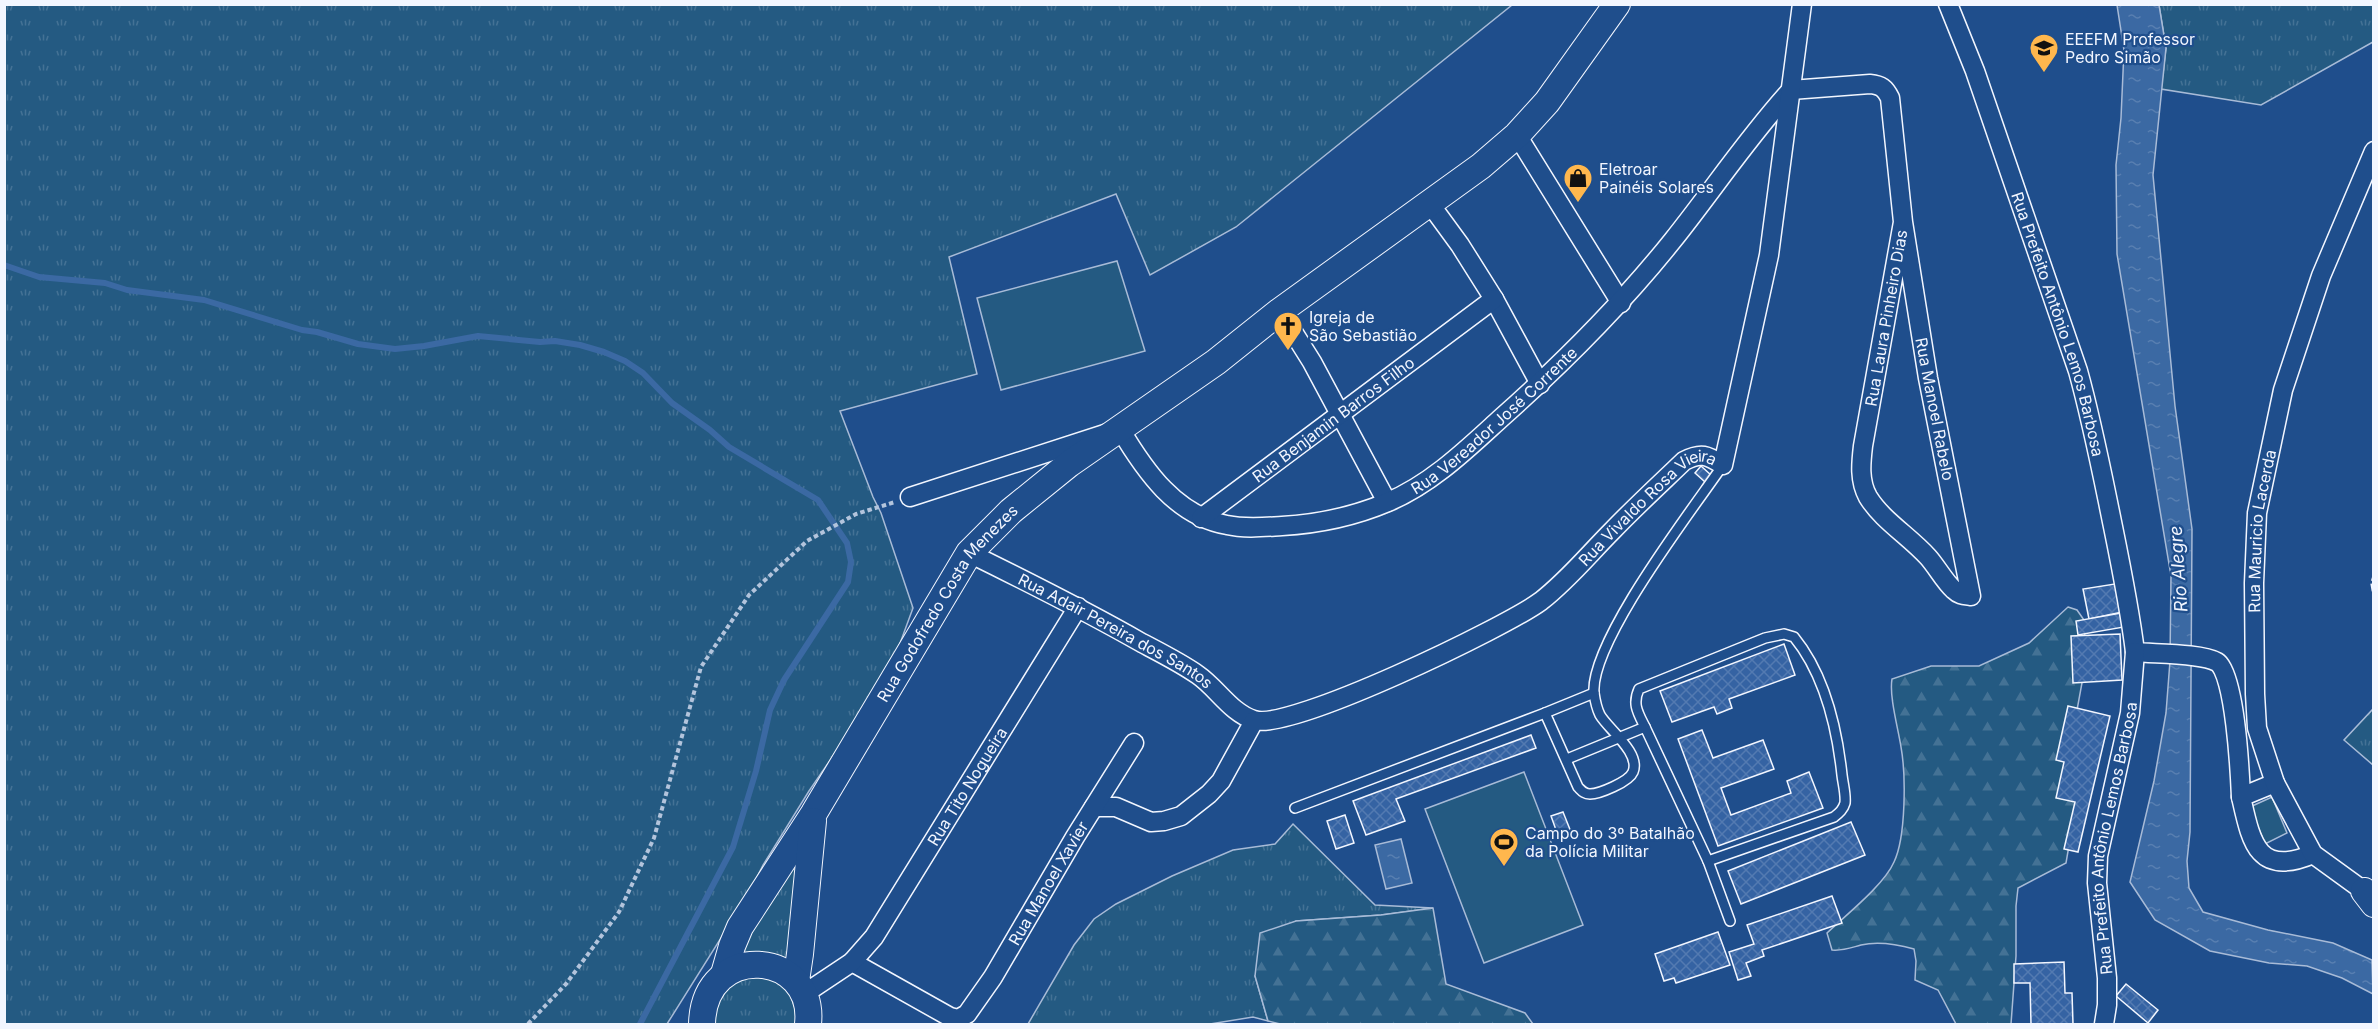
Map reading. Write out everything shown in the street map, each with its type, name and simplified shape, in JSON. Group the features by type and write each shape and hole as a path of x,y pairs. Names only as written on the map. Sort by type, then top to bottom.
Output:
{"main road":[{"name":"Rua Godofredo Costa Menezes","path":"724,974 740,927 814,813 969,554 1011,511 1069,464 1216,362 1280,311 1481,166 1517,135 1547,102 1617,4"},
{"path":"808,1007 814,813"},
{"path":"697,1019 706,996 724,974 740,967 757,964 774,968 808,1007"}],"street":[{"name":"Rua Vivaldo Rosa Vieira","path":"1254,721 1270,721 1292,716 1343,699 1440,655 1506,621 1540,602 1684,461 1696,454 1705,454 1723,465 1769,255 1802,4"},
{"name":"Rua Prefeito Antônio Lemos Barbosa","path":"1948,4 1975,71 2078,371 2087,403 2131,616 2135,652 2130,713 2098,856 2097,883 2107,978 2104,1024"},
{"name":"Rua Laura Pinheiro Dias","path":"1791,90 1870,84 1880,85 1890,98 1903,222 1863,446 1862,481 1868,496 1883,515 1927,556 1954,591 1961,595 1971,596"},
{"name":"Rua Vereador José Corrente","path":"1120,429 1142,465 1167,495 1201,518 1228,526 1264,527 1308,524 1387,502 1421,484 1459,457 1540,384 1621,303 1673,240 1762,121 1791,90"},
{"path":"1517,135 1621,303"},
{"name":"Rua Mauricio Lacerda","path":"2370,897 2313,854 2275,783 2257,728 2254,583 2257,513 2283,390 2321,276 2373,151"},
{"path":"1430,204 1460,245 1494,299 1540,384"},
{"name":"Rua Manoel Rabelo","path":"1903,222 1928,378 1971,596"},
{"name":"Rua Benjamin Barros Filho","path":"1201,518 1494,299"},
{"path":"1280,311 1312,362 1387,502"},
{"path":"910,497 1120,429"},
{"name":"Rua Adair Pereira dos Santos","path":"969,554 1078,607 1198,675 1236,710 1254,721"},
{"name":"Rua Tito Nogueira","path":"808,1007 874,937 1078,607"},
{"path":"2135,652 2201,657 2217,662 2223,667 2228,679 2238,750 2241,797 2250,838 2262,855 2277,861 2295,861 2313,854"},
{"path":"1094,807 1116,807 1151,822 1181,816 1209,794 1221,781 1254,721"},
{"name":"Rua Manoel Xavier","path":"852,962 944,1014 958,1018 967,1014 993,977 1134,743"},
{"path":"2241,797 2275,783"}],"lane":[{"path":"1545,714 1578,787 1585,793 1592,794 1629,778 1634,771 1634,763 1619,736 1600,715 1594,693 1595,678 1612,631 1723,465"},
{"path":"1708,861 1834,817 1841,811 1845,800 1838,742 1830,711 1816,673 1794,637 1784,634 1765,638 1639,689 1635,698 1635,707 1708,861 1730,921"},
{"path":"1294,808 1545,714 1594,693"},
{"path":"1567,759 1646,727"}],"path":[{"path":"528,1024 566,984 619,912 654,838 701,667 749,595 807,541 856,514 910,497"}],"green space":[{"path":"5,5 1512,5 1236,227 1150,275 1116,194 949,257 977,374 840,411 881,513 913,608 888,676 809,791 763,865 748,895 667,1024 5,1024"},
{"path":"2159,5 2373,5 2373,42 2261,105 2161,89 2166,48"},
{"path":"1117,261 1145,351 1001,390 977,298"},
{"path":"2068,607 2077,610 2084,620 2086,661 2077,710 2083,764 2066,863 2018,888 2011,1024 1956,1024 1938,990 1915,980 1914,949 1894,944 1874,943 1843,950 1832,950 1827,933 1882,880 1894,862 1898,851 1903,822 1904,773 1893,703 1892,679 1931,666 1979,666 2029,643"},
{"path":"2373,709 2373,765 2344,740"},
{"name":"Campo do 3º Batalhão da Polícia Militar","path":"1524,772 1583,925 1484,963 1425,809"},
{"path":"2272,797 2287,833 2265,844 2250,807"},
{"path":"1293,824 1375,905 1433,908 1381,915 1296,921 1255,976 1268,1021 1253,1017 1210,1024 1028,1024 1074,945 1094,919 1116,904 1172,876 1233,850 1275,844"},
{"path":"807,832 793,964 734,962"},
{"path":"1433,908 1446,984 1525,1013 1533,1024 1280,1024 1268,1021 1255,976 1260,933 1296,921 1381,915"},
{"path":"740,974 785,981 801,1024 711,1024 711,1009"}],"water":[{"name":"Rio Alegre","path":"2117,5 2159,5 2166,48 2153,175 2175,406 2192,529 2190,832 2187,861 2189,888 2203,912 2268,930 2333,943 2372,960 2373,994 2342,978 2307,966 2269,963 2210,951 2155,920 2130,882 2154,781 2166,713 2170,661 2171,576 2117,254 2116,165 2124,50"},
{"path":"1401,839 1412,883 1386,889 1375,845"}],"building":[{"path":"1701,466 1711,475 1705,482 1695,473"},
{"path":"2121,583 2127,611 2089,619 2083,589"},
{"path":"2121,613 2124,627 2078,635 2076,621"},
{"path":"2120,634 2122,680 2073,683 2071,636"},
{"path":"1784,644 1795,675 1729,699 1732,708 1717,714 1714,707 1672,722 1660,691"},
{"path":"2068,706 2110,716 2078,852 2064,849 2075,802 2056,798 2064,762 2056,760"},
{"path":"1702,730 1713,758 1763,740 1774,769 1721,788 1731,815 1791,793 1787,781 1809,772 1823,808 1718,846 1678,739"},
{"path":"1531,735 1536,748 1396,799 1405,821 1366,835 1353,801"},
{"path":"1563,812 1573,837 1560,841 1551,816"},
{"path":"1345,815 1354,843 1336,849 1327,821"},
{"path":"1851,822 1865,855 1741,904 1728,871"},
{"path":"1832,896 1842,923 1762,950 1764,956 1746,963 1751,976 1738,980 1729,952 1754,944 1747,925"},
{"path":"1718,932 1730,965 1676,983 1674,978 1664,981 1655,954"},
{"path":"2064,962 2065,993 2072,993 2073,1024 2031,1024 2030,983 2014,983 2014,964"},
{"path":"2126,984 2158,1010 2148,1023 2116,996"}],"waterway":[{"path":"4,265 39,277 105,283 127,290 204,300 302,330 358,344 395,349 478,336 580,345 625,361 643,373 672,403 710,430 729,447 818,500 847,543 851,562 848,582 784,680 770,710 756,771 733,847 640,1024"}],"fence":[{"path":"2374,573 2371,583 2374,601"}],"place":[{"name":"EEEFM Professor Pedro Simão","path":"2044,74"},
{"name":"Eletroar Painéis Solares","path":"1578,204"},
{"name":"Igreja de São Sebastião","path":"1288,352"},
{"name":"Campo do 3º Batalhão da Polícia Militar","path":"1504,868"}]}
